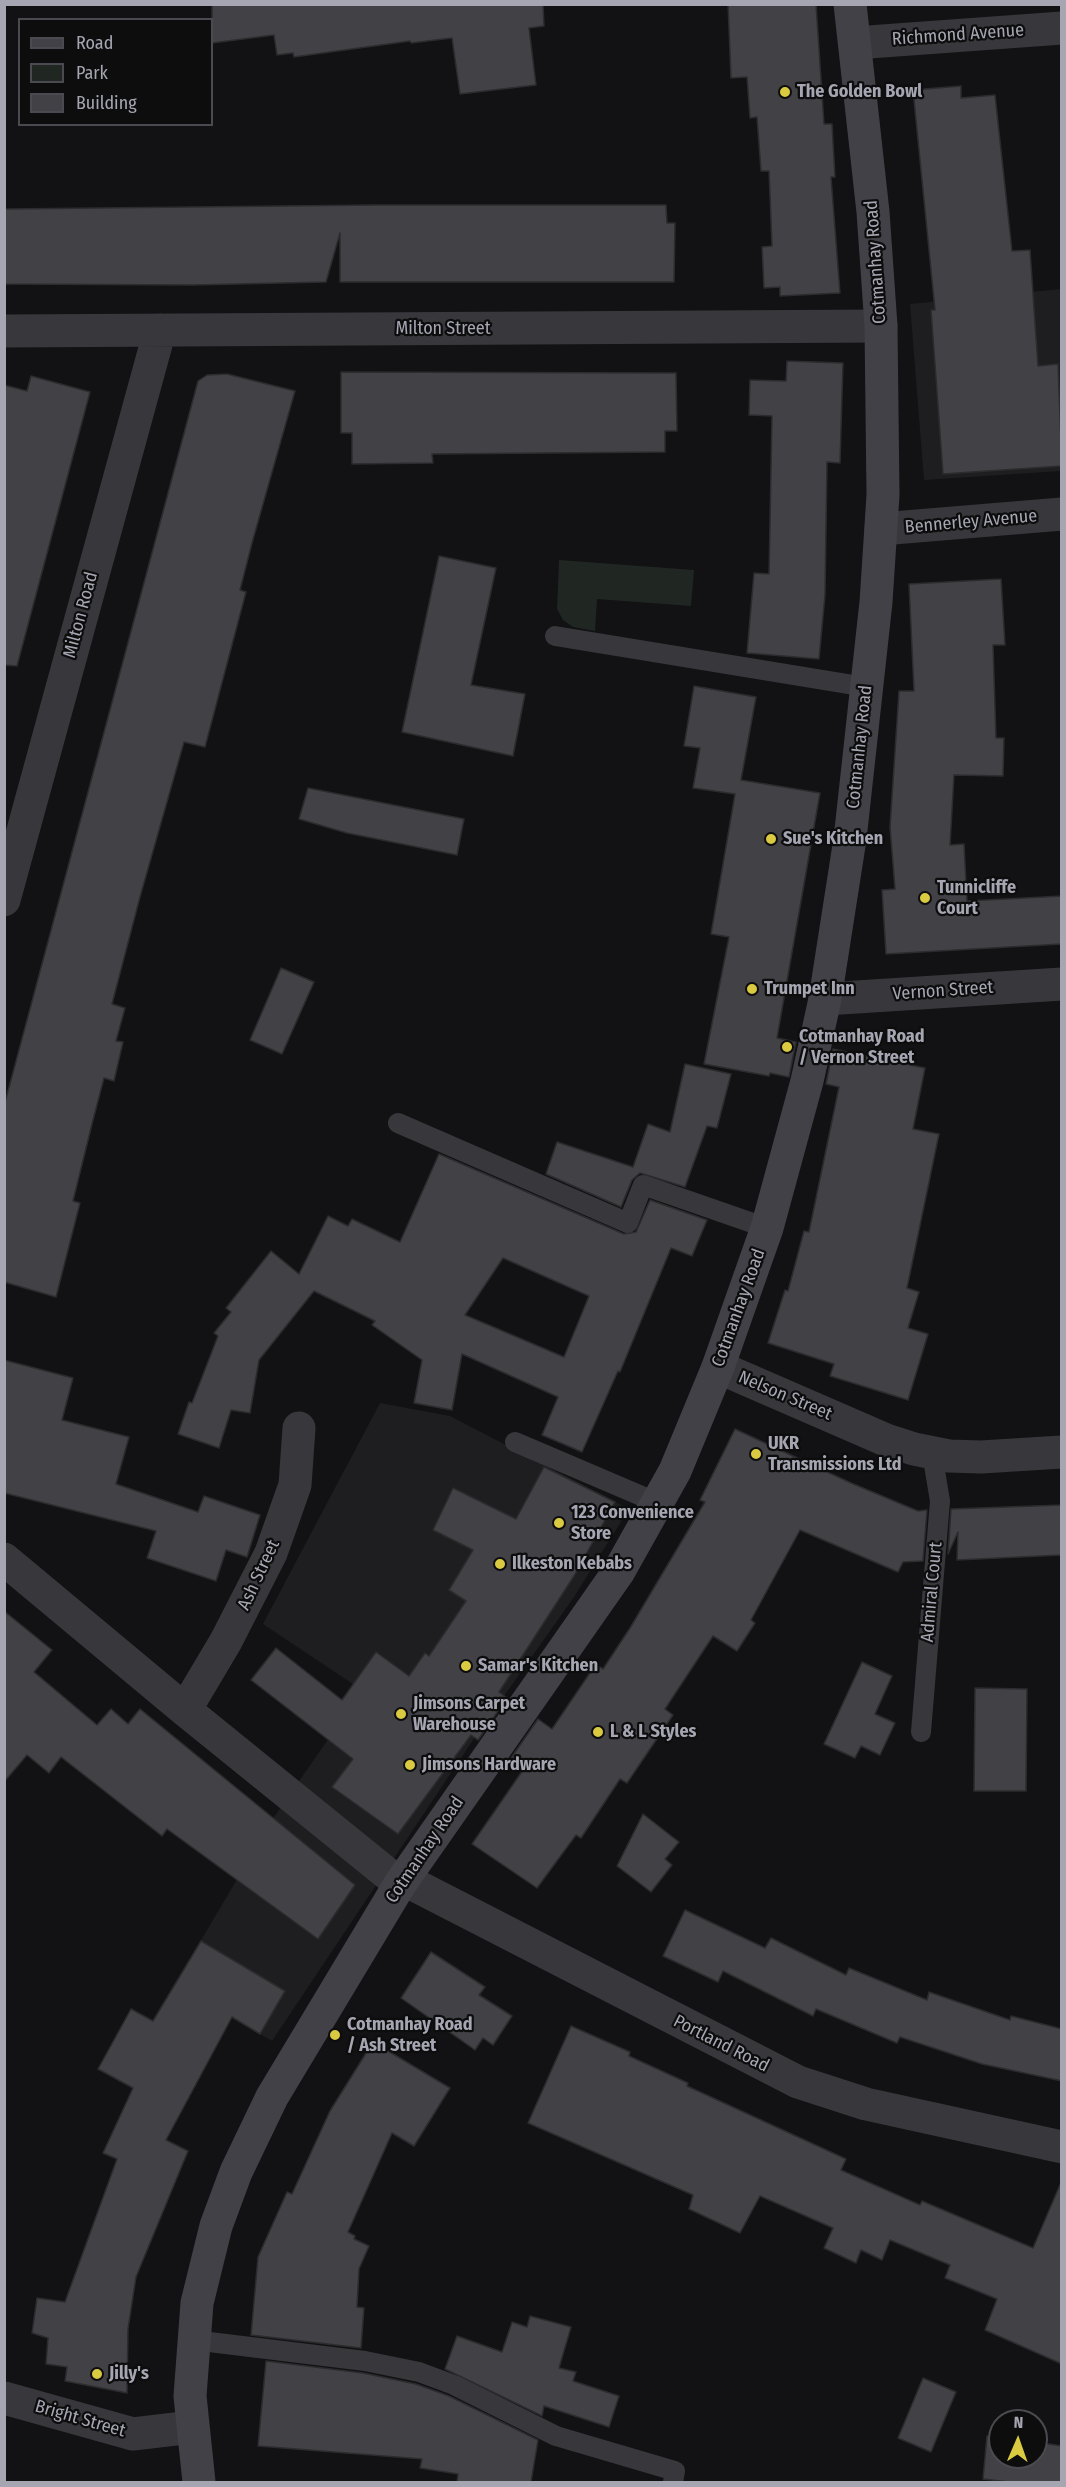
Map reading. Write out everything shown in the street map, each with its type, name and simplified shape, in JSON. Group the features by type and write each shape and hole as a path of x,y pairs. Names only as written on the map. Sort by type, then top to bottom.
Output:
{"street":[{"name":"Cotmanhay Road","path":"199,2482 190,2396 197,2304 210,2246 248,2145 276,2090 402,1882 588,1618 675,1471 718,1367 767,1228 807,1081 825,999 850,839 881,529 884,456 881,326 873,212 850,4"},
{"name":"Richmond Avenue","path":"855,42 1062,28"},
{"name":"Milton Street","path":"4,331 881,326"},
{"name":"Milton Road","path":"4,900 160,330"},
{"name":"Bennerley Avenue","path":"881,529 1062,514"},
{"name":"Vernon Street","path":"825,999 1062,984"},
{"name":"Nelson Street","path":"718,1367 886,1440 932,1453 981,1457 1062,1452"},
{"name":"Ash Street","path":"185,1710 226,1641 271,1553 295,1485 299,1428"},
{"path":"4,1559 185,1710 402,1882"},
{"name":"Portland Road","path":"402,1882 798,2082 866,2104 1062,2147"},
{"name":"Bright Street","path":"4,2397 133,2434 192,2427"}],"lane":[{"path":"555,636 866,687"},
{"path":"398,1123 628,1223 643,1185 767,1228"},
{"path":"515,1442 658,1503"},
{"name":"Admiral Court","path":"921,1732 940,1501 932,1453"},
{"path":"193,2340 365,2361 419,2373 454,2385 556,2436 675,2471 673,2482"}],"shaded area":[{"path":"1061,289 1061,471 924,480 910,304"},
{"path":"380,1403 450,1416 629,1509 574,1597 473,1740 272,2041 175,1984 274,1817 343,1718 334,1711 353,1684 263,1624"}],"green space":[{"path":"559,560 694,570 691,606 597,599 595,631 573,627 563,620 557,609"}],"building":[{"path":"212,4 543,4 544,26 529,28 536,85 460,94 452,38 411,43 410,41 294,57 293,53 277,55 274,35 213,43"},
{"path":"728,4 816,4 824,124 832,124 835,177 831,177 840,293 780,296 780,287 764,288 762,247 772,246 769,171 761,171 757,117 750,118 747,77 731,78"},
{"path":"961,86 961,98 995,95 1012,251 1030,250 1038,366 1058,364 1062,466 943,474 931,310 935,310 913,90"},
{"path":"666,205 667,223 675,223 674,282 340,282 340,233 326,282 193,285 4,284 4,209"},
{"path":"787,361 843,363 840,463 827,462 825,595 819,659 747,653 754,573 769,574 772,416 749,415 750,380 786,381"},
{"path":"341,372 676,373 677,431 665,431 665,452 432,454 433,463 352,464 352,433 341,433"},
{"path":"227,374 295,391 240,590 246,592 205,747 184,742 140,897 112,1004 125,1008 116,1041 123,1042 114,1081 104,1078 73,1201 80,1203 56,1297 4,1282 4,1106 198,381 207,375"},
{"path":"31,376 90,392 17,666 4,665 4,385 27,391"},
{"path":"439,556 496,568 471,685 525,694 513,756 402,732"},
{"path":"1001,579 1005,645 993,645 996,738 1004,738 1003,776 954,775 950,845 964,844 967,901 1062,896 1062,944 886,954 882,890 895,889 890,827 899,691 914,691 909,584"},
{"path":"694,686 756,697 741,780 820,793 777,1038 796,1042 789,1077 770,1073 769,1076 704,1064 729,937 711,934 735,794 693,788 700,748 684,746"},
{"path":"308,788 464,819 457,855 347,833 299,819"},
{"path":"281,968 314,982 282,1054 250,1040"},
{"path":"833,1049 925,1068 913,1129 939,1134 907,1288 919,1292 908,1328 928,1334 908,1400 830,1376 834,1364 768,1343 785,1290 788,1291 804,1231 809,1232 839,1087 826,1084"},
{"path":"685,1064 731,1074 717,1128 707,1126 685,1187 640,1173 632,1180 621,1207 546,1174 557,1142 633,1167 648,1124 670,1132"},
{"path":"439,1154 624,1234 636,1232 650,1200 707,1220 692,1256 671,1248 620,1372 618,1371 582,1452 542,1435 558,1397 462,1354 452,1410 414,1403 422,1360 372,1325 375,1321 314,1291 259,1360 250,1413 231,1410 219,1448 178,1434 189,1402 192,1403 218,1336 214,1333 231,1312 226,1308 271,1251 299,1274 328,1216 348,1226 352,1219 400,1242","holes":["503,1258 589,1296 564,1357 465,1315"]},
{"path":"4,1360 73,1378 62,1420 129,1437 116,1484 198,1512 204,1496 260,1515 247,1557 226,1550 216,1581 147,1558 156,1531 4,1493"},
{"path":"735,1429 851,1483 918,1511 927,1510 923,1561 903,1562 898,1572 800,1530 751,1620 755,1623 737,1651 713,1636 665,1709 673,1715 627,1783 620,1779 581,1838 576,1835 537,1888 472,1844 523,1770 509,1761 538,1719 552,1729 596,1664 603,1669 630,1628 705,1502 700,1500"},
{"path":"544,1467 615,1502 574,1576 499,1692 507,1698 478,1740 471,1735 398,1834 332,1787 353,1759 251,1680 276,1648 342,1700 376,1652 409,1676 425,1653 429,1656 466,1601 449,1590 473,1550 433,1530 453,1488 516,1519"},
{"path":"1062,1505 1062,1555 957,1560 958,1532 948,1554 951,1509"},
{"path":"4,1611 52,1650 34,1672 97,1725 111,1709 128,1724 140,1709 355,1885 318,1939 167,1829 162,1836 61,1757 49,1773 27,1755 4,1782"},
{"path":"862,1662 892,1676 875,1714 895,1723 880,1755 861,1746 855,1758 824,1744"},
{"path":"975,1688 1027,1689 1026,1791 974,1791"},
{"path":"643,1814 679,1842 665,1859 672,1865 651,1892 617,1866"},
{"path":"685,1910 765,1948 771,1938 846,1975 849,1968 927,2000 929,1992 1010,2020 1011,2016 1062,2029 1062,2081 982,2064 900,2037 897,2043 816,2009 813,2016 723,1971 718,1982 663,1956"},
{"path":"201,1941 285,1991 260,2034 232,2017 166,2140 188,2151 136,2277 128,2329 127,2393 65,2381 67,2367 46,2364 48,2338 32,2333 37,2298 65,2302 117,2159 103,2153 133,2088 98,2069 131,2009 153,2021"},
{"path":"431,1952 485,1987 479,1995 512,2016 493,2045 483,2038 475,2050 401,1998"},
{"path":"571,2026 630,2052 629,2056 688,2083 687,2086 846,2159 841,2170 920,2205 922,2201 1033,2248 1062,2180 1062,2364 985,2330 997,2299 945,2278 950,2265 890,2240 882,2260 861,2250 856,2263 824,2248 833,2228 760,2196 740,2233 689,2209 693,2195 528,2123"},
{"path":"373,2042 450,2088 414,2146 392,2133 348,2232 355,2236 354,2239 369,2246 359,2269 357,2307 364,2308 361,2348 251,2335 258,2257 287,2192 292,2194 330,2111"},
{"path":"530,2316 571,2327 559,2368 576,2372 573,2381 619,2396 609,2427 544,2406 542,2416 445,2369 457,2336 502,2352 512,2322 527,2327"},
{"path":"266,2361 363,2373 416,2384 449,2396 538,2440 531,2482 457,2482 458,2474 420,2468 422,2459 258,2446"},
{"path":"923,2378 956,2392 931,2452 898,2438"},
{"path":"987,2436 988,2469 1048,2469 1048,2444 1062,2446 1062,2482 1009,2482 983,2479"}],"place":[{"name":"The Golden Bowl","path":"785,92"},
{"name":"Sue's Kitchen","path":"771,839"},
{"name":"Tunnicliffe Court","path":"925,898"},
{"name":"Trumpet Inn","path":"752,989"},
{"name":"Cotmanhay Road / Vernon Street","path":"787,1047"},
{"name":"UKR Transmissions Ltd","path":"756,1454"},
{"name":"123 Convenience Store","path":"559,1523"},
{"name":"Ilkeston Kebabs","path":"500,1564"},
{"name":"Samar's Kitchen","path":"466,1666"},
{"name":"Jimsons Carpet Warehouse","path":"401,1714"},
{"name":"L & L Styles","path":"598,1732"},
{"name":"Jimsons Hardware","path":"410,1765"},
{"name":"Cotmanhay Road / Ash Street","path":"335,2035"},
{"name":"Jilly's","path":"97,2374"}]}
